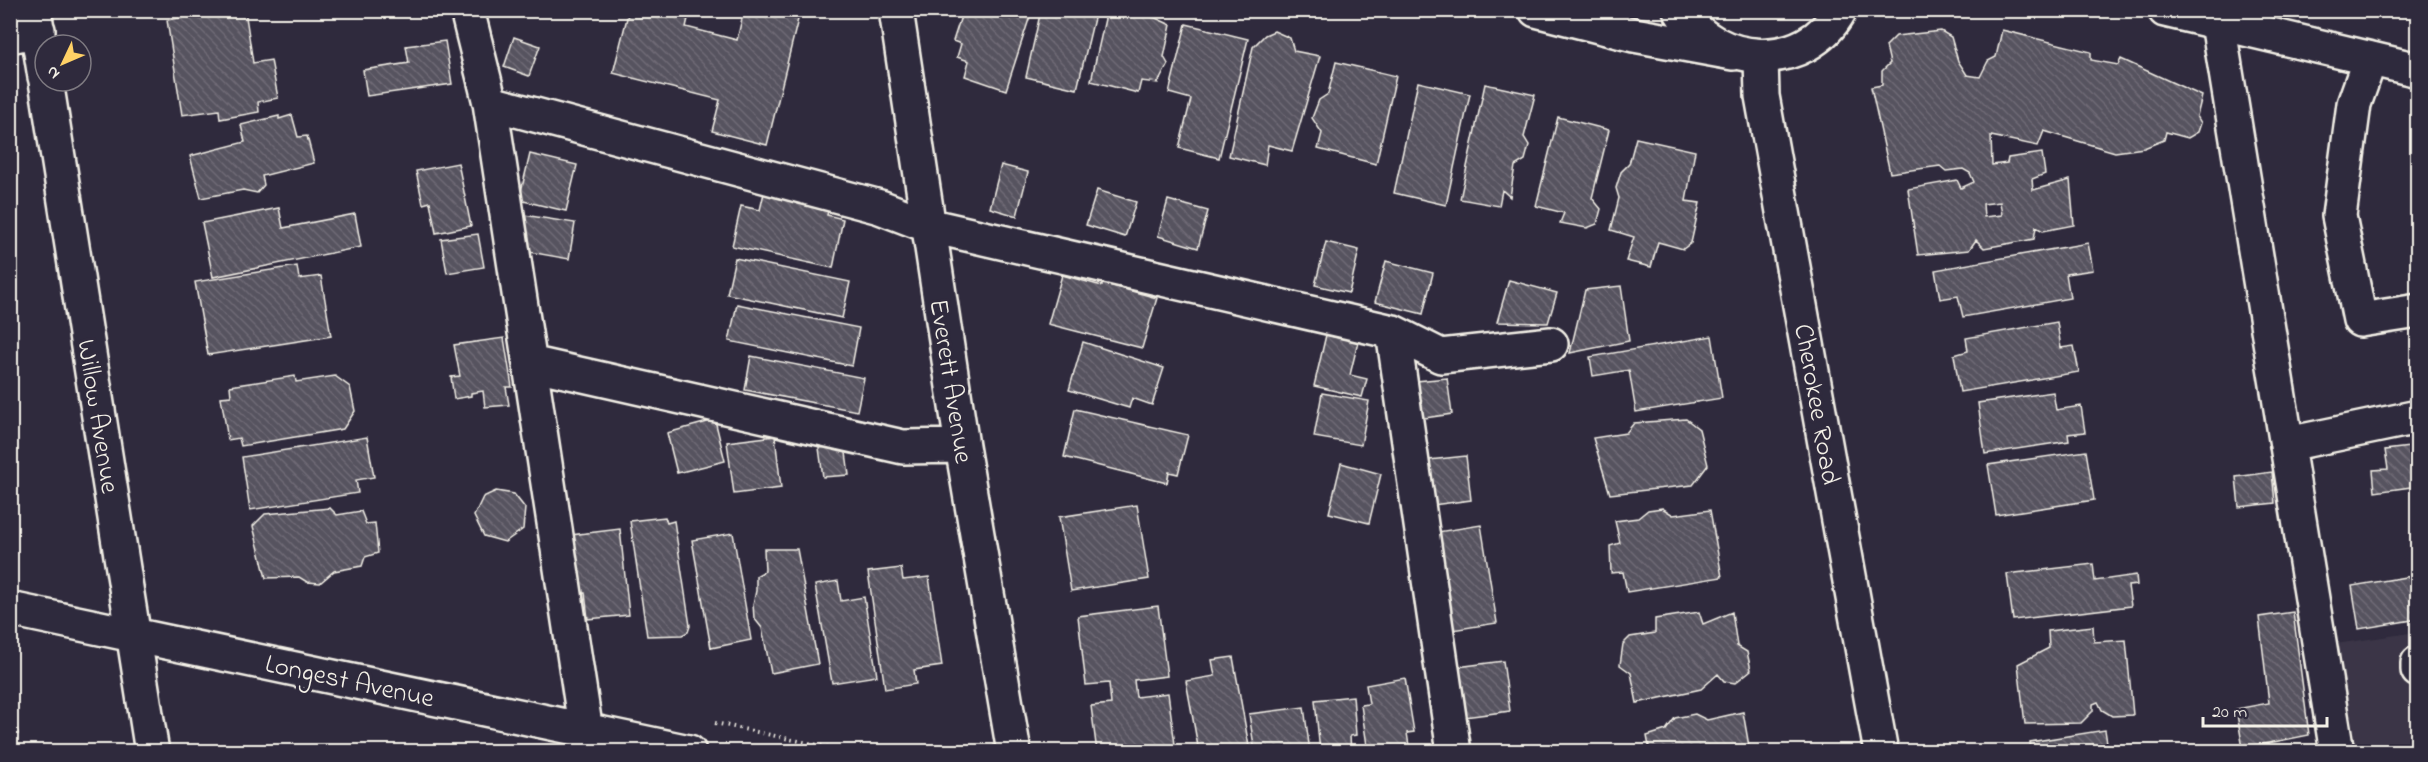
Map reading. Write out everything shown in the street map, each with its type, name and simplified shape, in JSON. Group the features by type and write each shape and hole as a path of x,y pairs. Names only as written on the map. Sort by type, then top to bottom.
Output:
{"street":[{"path":"467,10 490,103 588,740"},
{"name":"Everett Avenue","path":"896,10 962,446 1014,752"},
{"path":"1536,10 1634,35 1749,55 1789,52 1814,39 1835,20 1839,10"},
{"path":"1680,10 1689,24 1711,43 1749,55"},
{"path":"2165,10 2220,17 2418,70"},
{"path":"2220,17 2337,752"},
{"name":"Willow Avenue","path":"28,25 33,41"},
{"name":"Cherokee Road","path":"1749,55 1762,96 1881,752"},
{"path":"2370,59 2354,104 2339,216 2360,320 2413,317"},
{"name":"Willow Avenue","path":"47,93 152,752"},
{"path":"490,103 880,207 927,225 1393,332 1441,356 1551,344"},
{"path":"1393,332 1454,752"},
{"path":"530,363 903,447 962,446"},
{"path":"2288,444 2418,417"},
{"name":"Longest Avenue","path":"10,609 133,634 588,740 689,752"},
{"path":"2418,663 2418,670"}],"shaded area":[{"path":"2417,632 2417,751 2345,751 2329,645"}],"building":[{"path":"227,10 245,10 253,63 271,60 278,98 258,102 259,112 220,119 219,110 182,115 167,20"},
{"path":"629,10 690,10 686,27 737,40 744,10 780,10 799,15 767,145 712,131 720,100 613,73"},
{"path":"963,10 1032,10 1006,90 965,76 969,61 957,57 961,44 953,41"},
{"path":"1041,10 1096,10 1077,89 1026,77"},
{"path":"1107,10 1138,10 1171,25 1164,57 1168,64 1158,83 1141,81 1138,93 1091,81"},
{"path":"1186,24 1248,39 1219,158 1179,148 1191,99 1169,93"},
{"path":"2002,30 2091,52 2091,60 2118,65 2121,59 2202,96 2197,116 2201,123 2198,132 2188,138 2166,132 2164,140 2144,148 2115,152 2044,131 2038,146 1991,136 1992,165 2007,163 2008,158 2042,153 2045,174 2032,179 2033,190 2070,180 2074,225 2043,231 2036,227 2034,239 1984,248 1976,240 1969,250 1918,255 1908,189 1957,180 1961,188 1974,182 1970,173 1963,169 1946,171 1940,166 1890,173 1871,87 1882,85 1882,71 1890,63 1886,46 1896,36 1941,31 1951,37 1958,61 1967,75 1980,77 1988,61 1996,57","holes":["2000,202 2002,215 1984,217 1983,204"]},
{"path":"1274,31 1290,38 1294,51 1320,56 1292,151 1268,145 1265,165 1229,156 1253,47 1265,35"},
{"path":"514,37 540,46 529,76 504,67"},
{"path":"445,41 452,84 367,96 363,70 409,63 406,46"},
{"path":"1336,62 1396,76 1376,164 1318,149 1322,133 1312,118 1319,100 1328,94"},
{"path":"1418,82 1470,94 1446,205 1394,193"},
{"path":"1485,84 1535,95 1524,137 1529,145 1525,160 1515,166 1510,197 1502,190 1499,206 1460,199"},
{"path":"292,115 298,137 307,136 314,163 262,176 264,185 257,193 243,190 201,198 190,156 245,142 241,125"},
{"path":"1558,117 1609,130 1592,198 1601,209 1597,224 1587,228 1560,223 1564,213 1536,206"},
{"path":"1636,138 1695,151 1686,201 1700,203 1691,243 1683,249 1658,242 1651,267 1626,261 1634,237 1611,230 1619,198 1616,188 1621,172 1629,164"},
{"path":"530,154 577,165 566,211 519,200"},
{"path":"458,163 471,226 436,233 430,202 423,204 416,171"},
{"path":"1001,165 1028,172 1017,216 990,208"},
{"path":"1097,190 1136,202 1125,237 1086,225"},
{"path":"764,193 829,207 827,215 843,219 833,268 732,246 741,206 760,210"},
{"path":"1168,200 1208,211 1198,248 1158,236"},
{"path":"279,208 283,228 355,214 361,247 213,277 202,223"},
{"path":"524,215 575,223 569,259 518,250"},
{"path":"478,234 484,267 447,273 441,239"},
{"path":"1326,242 1359,250 1349,293 1315,285"},
{"path":"2088,243 2093,270 2066,274 2070,298 1963,317 1958,296 1940,299 1935,270"},
{"path":"735,258 850,282 842,318 727,294"},
{"path":"1386,261 1433,273 1423,314 1375,302"},
{"path":"297,266 299,279 321,276 331,336 208,355 195,282"},
{"path":"1062,275 1157,298 1142,348 1048,324"},
{"path":"1509,280 1557,293 1548,323 1497,322"},
{"path":"1621,286 1629,341 1570,353 1585,290"},
{"path":"737,304 859,328 852,366 729,341"},
{"path":"2057,322 2061,348 2074,346 2079,372 1960,392 1954,355 1968,351 1966,338"},
{"path":"1326,335 1358,342 1350,375 1367,379 1362,397 1314,386"},
{"path":"1712,336 1722,398 1636,412 1629,370 1593,376 1590,357"},
{"path":"504,338 512,387 506,387 509,405 485,407 483,391 454,399 451,377 460,376 454,345"},
{"path":"1083,342 1164,368 1152,405 1132,398 1129,408 1069,390"},
{"path":"751,356 864,378 857,411 745,390"},
{"path":"295,376 296,382 335,376 350,387 355,411 343,429 241,446 239,438 228,440 221,397 231,396 230,386"},
{"path":"1447,378 1452,414 1411,420 1406,382"},
{"path":"2053,392 2056,410 2081,406 2085,432 2068,434 2069,441 1985,454 1978,403"},
{"path":"1322,393 1369,401 1361,445 1314,437"},
{"path":"1075,409 1188,435 1178,474 1169,472 1167,483 1064,457"},
{"path":"1686,419 1699,429 1708,465 1693,485 1610,494 1593,438 1626,433 1634,423"},
{"path":"715,420 725,461 677,473 667,433"},
{"path":"775,436 781,488 734,494 727,442"},
{"path":"367,437 374,477 356,480 358,493 250,510 242,457"},
{"path":"845,445 849,475 823,477 819,448"},
{"path":"2418,446 2418,486 2375,492 2373,470 2388,469 2385,450"},
{"path":"2086,451 2094,500 1996,515 1988,465"},
{"path":"1466,456 1471,500 1425,506 1420,461"},
{"path":"1341,463 1381,474 1369,523 1329,513"},
{"path":"2272,472 2275,503 2239,507 2236,477"},
{"path":"496,491 514,494 525,508 523,529 505,542 484,536 474,516 483,497"},
{"path":"1137,505 1149,579 1071,591 1059,517"},
{"path":"330,508 337,515 361,511 366,524 375,523 378,553 365,557 362,566 334,571 320,583 307,582 299,577 266,578 253,526 265,514"},
{"path":"1662,508 1673,515 1710,510 1722,577 1627,592 1623,572 1611,573 1610,546 1620,543 1615,521 1638,518 1648,510"},
{"path":"665,517 667,523 674,521 690,626 688,632 682,635 647,636 630,521"},
{"path":"1481,525 1497,623 1446,631 1431,533"},
{"path":"620,529 629,615 588,619 585,593 578,593 571,535"},
{"path":"733,533 751,640 711,648 692,540"},
{"path":"764,549 797,549 818,664 771,673 762,628 754,618 753,604 756,576 765,571"},
{"path":"2093,564 2095,581 2136,575 2137,585 2128,586 2131,606 2013,620 2007,574"},
{"path":"901,568 903,580 929,577 942,666 914,670 916,684 885,689 868,572"},
{"path":"2418,575 2418,619 2359,629 2352,586"},
{"path":"838,581 841,601 864,597 877,676 832,683 815,585"},
{"path":"1158,606 1167,676 1134,680 1136,697 1168,693 1176,752 1097,752 1091,706 1111,704 1109,683 1086,685 1078,616"},
{"path":"1699,612 1703,624 1732,612 1737,646 1747,652 1751,670 1735,683 1724,681 1718,674 1701,689 1637,703 1631,673 1620,665 1623,644 1630,637 1655,633 1655,619"},
{"path":"2293,612 2309,735 2243,748 2236,709 2269,703 2259,617"},
{"path":"2093,626 2094,642 2126,640 2133,715 2112,716 2102,710 2098,702 2093,704 2093,711 2081,723 2025,724 2018,664 2049,648 2048,631"},
{"path":"1233,657 1250,752 1199,752 1186,681 1215,676 1212,660"},
{"path":"1503,661 1510,711 1457,718 1450,668"},
{"path":"1405,678 1414,732 1407,733 1410,752 1368,752 1361,705 1369,704 1366,685"},
{"path":"10,688 18,734 10,735"},
{"path":"1353,696 1356,735 1350,736 1351,752 1320,752 1315,700"},
{"path":"1304,707 1310,752 1255,752 1249,714"},
{"path":"1743,712 1750,752 1650,752 1647,736 1666,730 1675,718 1695,714 1707,720"},
{"path":"2105,730 2108,749 2132,745 2134,752 2031,752 2030,742"}]}
